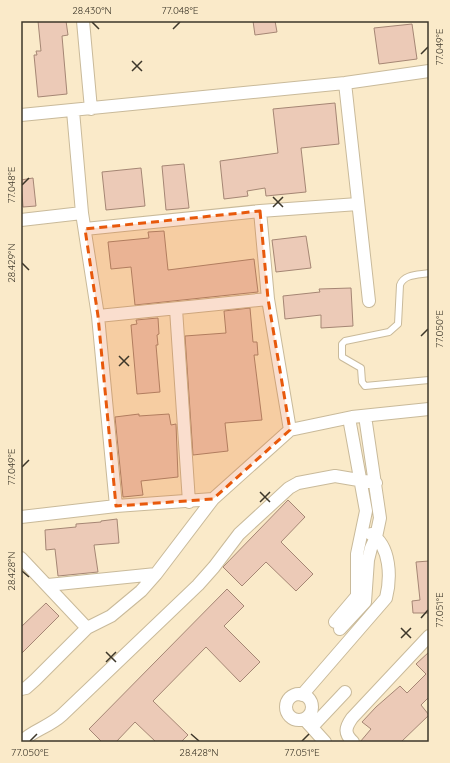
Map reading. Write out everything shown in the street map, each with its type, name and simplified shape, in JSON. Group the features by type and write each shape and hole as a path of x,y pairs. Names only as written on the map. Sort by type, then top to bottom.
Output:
{"street":[{"path":"83,21 91,109"},
{"path":"21,115 345,83 429,71"},
{"path":"345,83 369,300"},
{"path":"73,111 82,213 98,316 116,506"},
{"path":"85,229 260,210 358,204"},
{"path":"260,210 268,299 290,430"},
{"path":"21,220 82,213"},
{"path":"98,316 268,299"},
{"path":"176,309 189,502"},
{"path":"21,689 26,688 35,680 87,628 123,607 156,574 213,499 290,430 349,418 429,409"},
{"path":"349,418 359,481 366,511 357,554 357,596 337,626 365,602 368,560 376,537 380,518 376,482 365,416"},
{"path":"21,742 28,735 49,726 62,715 198,585 239,534 289,488 298,483 335,476 347,476 359,481 376,482"},
{"path":"21,517 116,506 189,502 213,499"},
{"path":"325,742 308,723 289,716 286,708 288,700 291,697 302,695 386,598 388,582 386,557 383,546 376,537 363,529"},
{"path":"21,558 87,628"},
{"path":"48,585 156,574"},
{"path":"353,742 346,733 346,727 352,718 429,636"},
{"path":"308,723 345,692"},
{"path":"302,695 309,700 311,704 308,723"}],"lane":[{"path":"429,273 406,277 402,280 400,285 398,324 394,330 345,341 342,344 342,357 361,368 362,382 365,386 429,380"}],"highlighted area":[{"path":"260,211 268,299 290,430 213,499 116,506 98,316 85,229"}],"building":[{"path":"38,21 66,21 68,35 62,36 67,94 38,97 34,55 37,55 36,51 41,51"},
{"path":"253,21 275,21 277,32 255,35"},
{"path":"412,24 417,59 379,64 374,28"},
{"path":"335,103 339,144 301,148 306,192 266,196 265,188 247,191 248,196 224,199 220,161 278,153 273,109"},
{"path":"184,164 189,208 166,210 162,166"},
{"path":"141,168 145,206 106,210 102,172"},
{"path":"33,178 36,206 23,207 21,180"},
{"path":"164,231 168,270 254,259 258,292 135,305 131,267 111,269 108,242 149,238 148,232"},
{"path":"306,236 311,268 276,272 272,240"},
{"path":"351,288 353,326 321,328 321,315 285,319 283,296 320,292 319,289"},
{"path":"250,308 253,342 257,342 258,355 254,355 262,420 225,423 228,451 193,455 185,336 226,333 224,311"},
{"path":"158,318 159,334 157,335 158,345 156,345 160,392 137,394 131,325 137,324 136,320"},
{"path":"139,414 139,416 169,414 171,425 176,424 178,477 141,481 143,495 123,497 115,417"},
{"path":"288,500 305,517 281,542 313,574 296,591 266,562 242,586 223,567"},
{"path":"117,519 119,543 94,545 98,572 58,576 55,549 46,550 45,530 76,527 76,524"},
{"path":"429,561 429,613 413,613 412,601 420,600 416,562"},
{"path":"227,589 244,606 224,626 260,662 240,682 206,647 153,701 188,735 181,742 156,742 135,722 116,742 102,742 89,729"},
{"path":"46,603 59,616 21,654 21,627"},
{"path":"429,652 429,697 421,705 429,715 401,742 360,742 371,729 362,722 376,707 400,686 407,693 426,674 416,664"}]}
